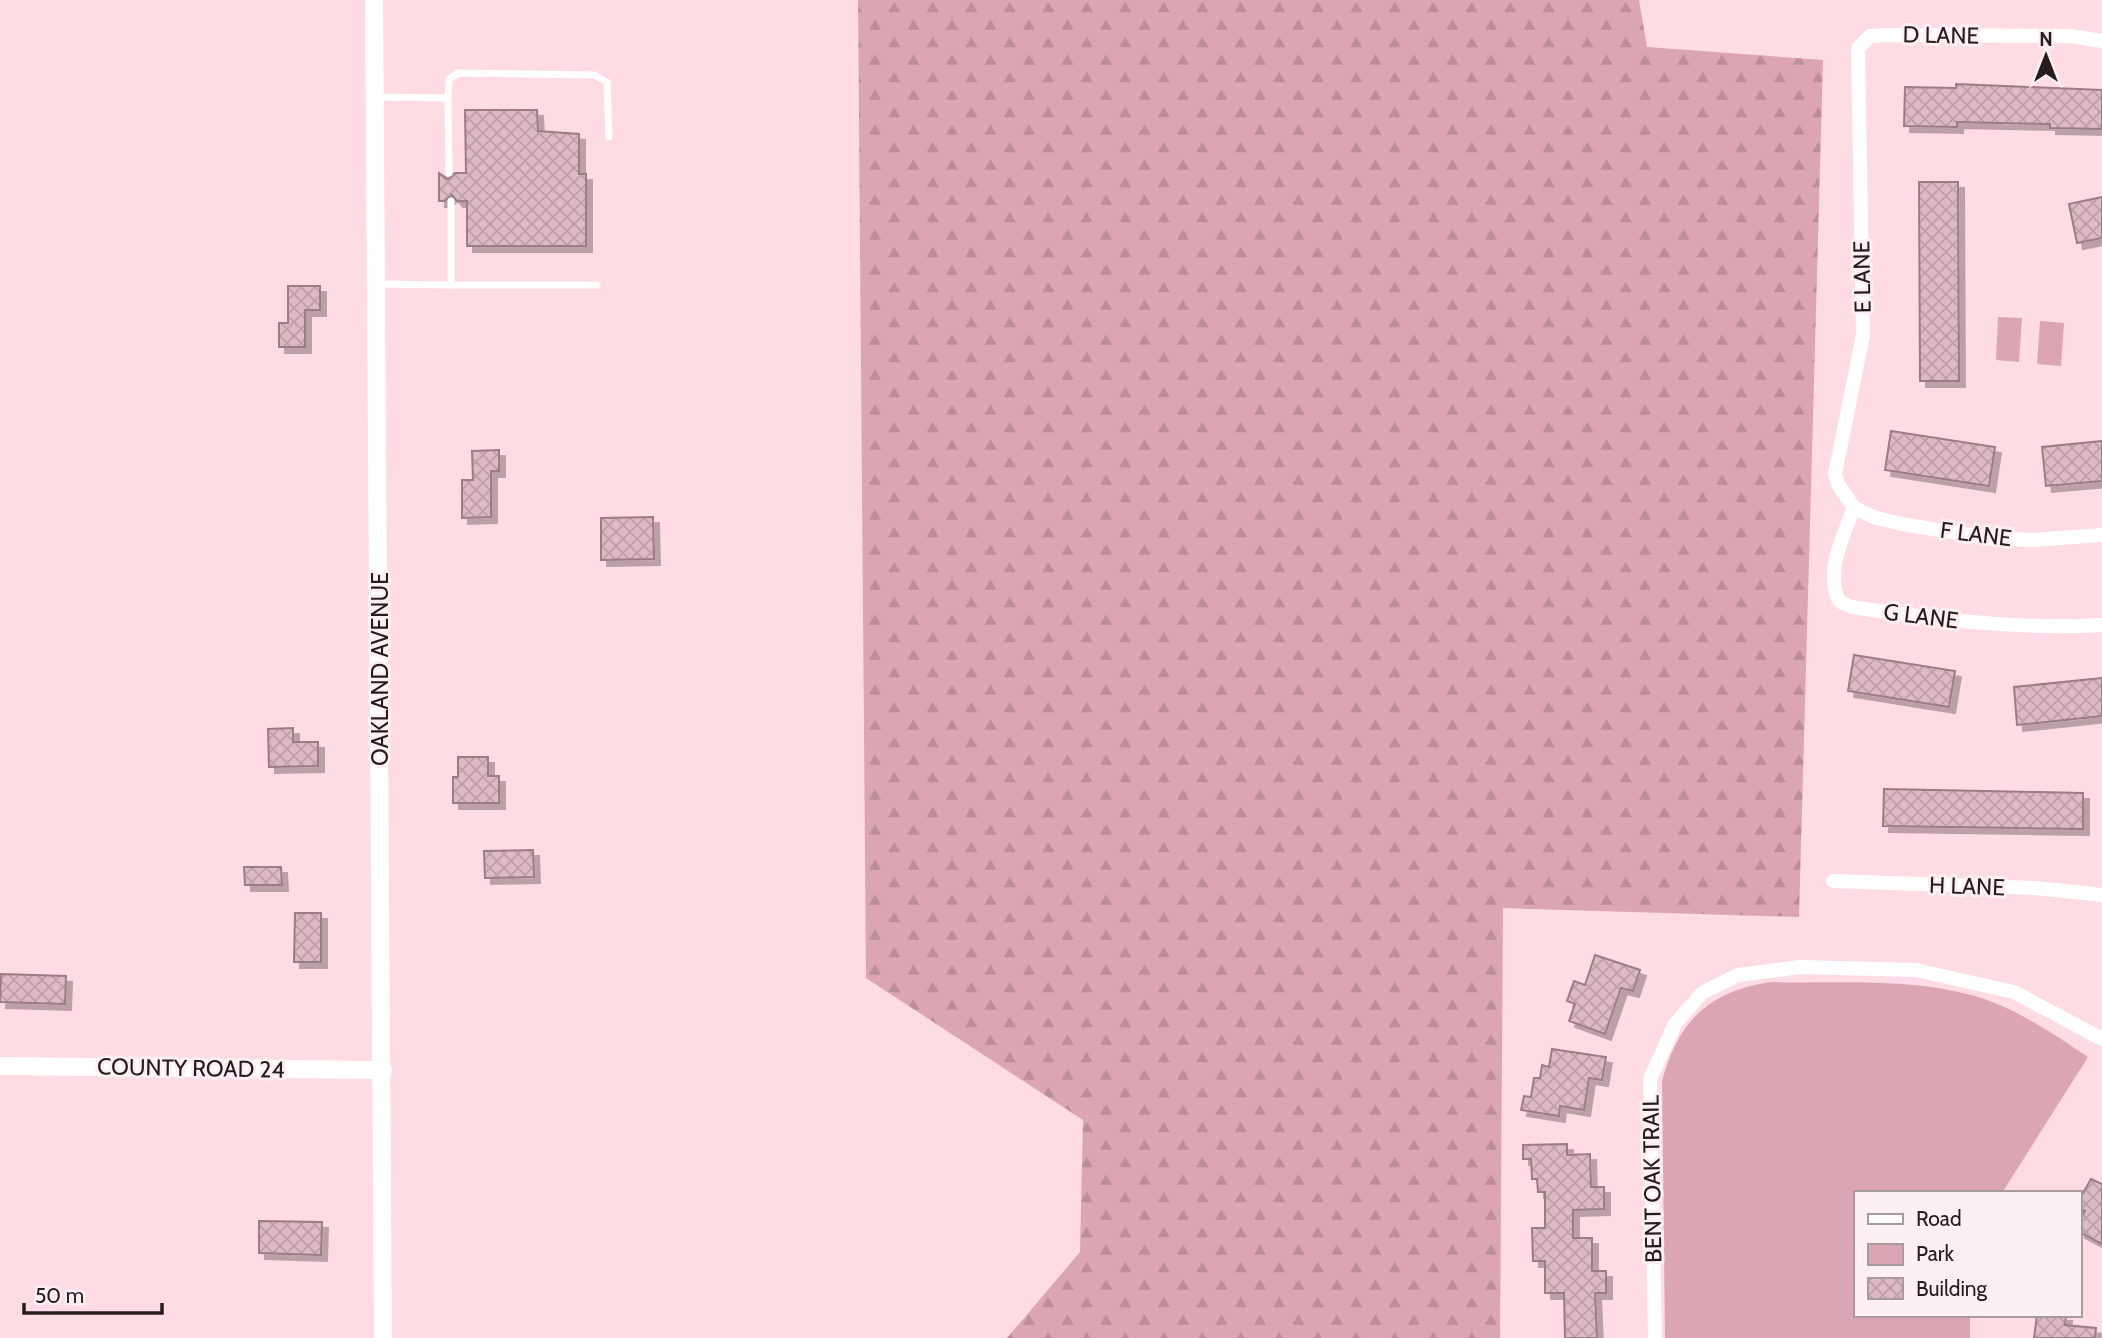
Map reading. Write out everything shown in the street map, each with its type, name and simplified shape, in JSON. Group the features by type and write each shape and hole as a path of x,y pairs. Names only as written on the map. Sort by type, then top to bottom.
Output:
{"street":[{"name":"OAKLAND AVENUE","path":"374,0 383,1338"},
{"name":"D LANE","path":"1864,40 1888,34 2071,36 2102,41"},
{"name":"E LANE","path":"1854,508 1844,496 1835,474 1863,335 1856,62 1858,48 1864,40"},
{"name":"F LANE","path":"1854,508 1876,518 1907,525 1990,538 2033,540 2102,536"},
{"name":"G LANE","path":"1854,508 1840,539 1833,590 1839,601 1851,607 1986,624 2055,627 2102,625"},
{"name":"H LANE","path":"1833,881 2036,888 2102,895"},
{"name":"BENT OAK TRAIL","path":"1655,1338 1650,1079 1675,1024 1702,993 1738,975 1801,967 1916,970 2014,992 2102,1040"},
{"name":"COUNTY ROAD 24","path":"0,1066 383,1070"}],"lane":[{"path":"449,173 449,79 458,73 601,77 607,82 609,136"},
{"path":"375,97 448,98"},
{"path":"451,201 451,285"},
{"path":"377,284 597,285"}],"green space":[{"path":"858,0 1639,0 1647,47 1823,60 1799,917 1503,908 1500,1338 1007,1338 1080,1252 1083,1120 866,978"},
{"path":"1998,317 2022,318 2019,362 1996,360"},
{"path":"2040,321 2064,323 2061,366 2037,364"},
{"path":"1771,982 1884,983 1969,994 2020,1015 2088,1057 2003,1191 1854,1191 1854,1317 1970,1317 1970,1338 1665,1338 1662,1081 1677,1042 1687,1026 1713,1002 1749,986"}],"building":[{"path":"1956,84 2102,90 2102,129 2050,128 2050,124 1957,122 1957,127 1904,126 1905,87 1956,88"},
{"path":"465,110 537,110 538,131 579,134 579,174 586,174 586,246 467,246 467,201 457,201 452,195 445,201 439,201 439,173 448,179 455,173 466,173"},
{"path":"1919,182 1958,182 1959,381 1920,381"},
{"path":"2102,197 2102,238 2077,243 2069,204"},
{"path":"288,286 320,286 320,310 305,310 305,347 279,347 279,323 288,323"},
{"path":"1891,431 1995,447 1989,486 1885,470"},
{"path":"2102,441 2102,481 2046,486 2042,447"},
{"path":"499,450 499,471 491,471 491,517 462,518 462,480 473,480 472,451"},
{"path":"653,517 654,559 601,560 601,518"},
{"path":"1854,655 1955,671 1949,707 1848,691"},
{"path":"2102,678 2102,716 2017,725 2014,687"},
{"path":"293,728 293,742 318,742 318,766 269,767 268,729"},
{"path":"458,757 488,757 488,776 499,776 499,803 453,803 453,777 458,777"},
{"path":"1884,789 2083,793 2083,829 1883,826"},
{"path":"533,850 534,877 485,878 484,851"},
{"path":"244,867 281,867 282,885 245,885"},
{"path":"295,913 321,913 321,962 294,962"},
{"path":"1595,955 1640,970 1633,991 1621,988 1605,1034 1569,1021 1575,1004 1567,1001 1574,981 1585,985"},
{"path":"1,974 66,976 65,1004 0,1002"},
{"path":"1552,1049 1606,1057 1602,1080 1589,1078 1584,1110 1560,1106 1559,1116 1521,1110 1524,1096 1531,1097 1534,1078 1540,1078 1542,1065 1549,1067"},
{"path":"1567,1144 1567,1155 1590,1154 1591,1187 1604,1187 1604,1209 1573,1210 1573,1238 1592,1238 1592,1271 1606,1271 1606,1293 1595,1293 1597,1338 1565,1338 1564,1293 1545,1293 1545,1261 1533,1261 1532,1228 1545,1228 1545,1192 1538,1192 1537,1179 1532,1179 1531,1159 1523,1159 1523,1145"},
{"path":"2091,1179 2102,1184 2102,1244 2081,1233 2081,1218 2085,1211 2081,1209 2081,1196"},
{"path":"259,1221 322,1222 321,1255 259,1253"},
{"path":"2037,1317 2066,1317 2065,1325 2096,1328 2095,1338 2034,1338"}]}
